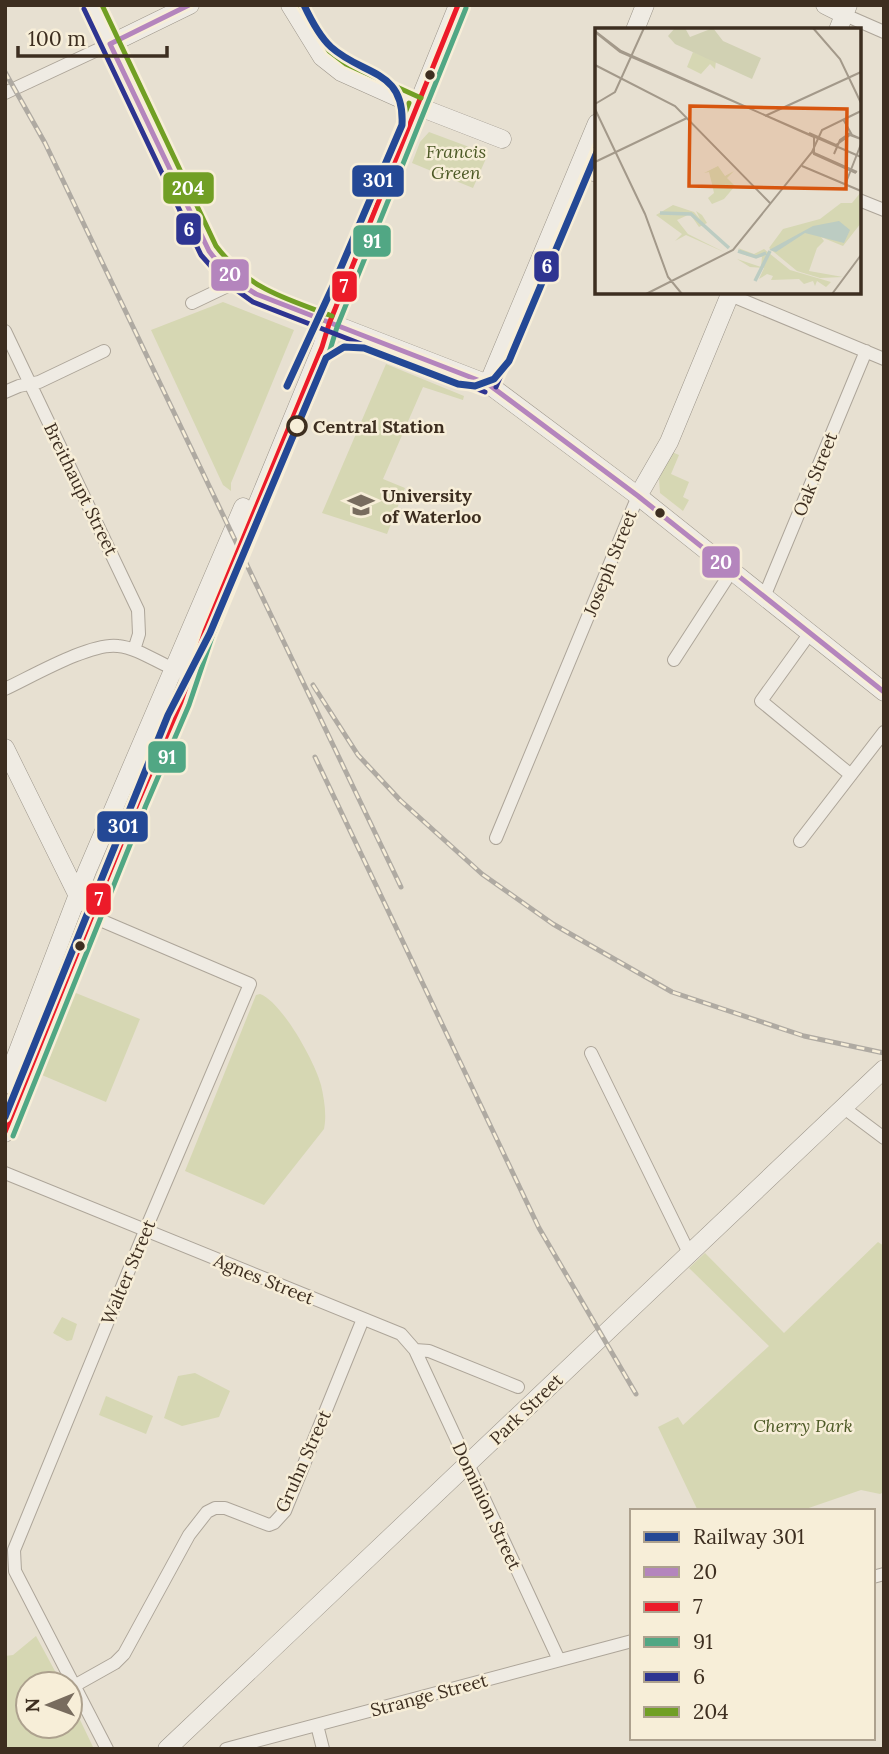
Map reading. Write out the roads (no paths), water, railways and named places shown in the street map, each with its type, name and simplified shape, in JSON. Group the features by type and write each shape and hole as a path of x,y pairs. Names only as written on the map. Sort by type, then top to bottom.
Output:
{"main road":[{"path":"92,5 209,251 236,282 256,294 329,324 415,354 488,384 638,496 884,691"},
{"path":"110,44 190,5"},
{"path":"290,5 322,57 341,72 417,106 502,139"},
{"path":"7,1074 77,896 182,672 312,343 329,324 458,5"},
{"path":"636,28 645,5"},
{"path":"825,5 844,17"},
{"path":"488,384 595,127"},
{"name":"Joseph Street","path":"638,496 670,442 730,294"},
{"path":"5,1133 181,702 182,672"},
{"path":"5,748 77,896 93,917"},
{"name":"Park Street","path":"167,1749 884,1069"}],"street":[{"path":"844,17 884,32"},
{"path":"5,93 110,44"},
{"path":"577,169 595,175"},
{"path":"861,201 884,210"},
{"path":"192,303 236,282"},
{"path":"730,294 884,359"},
{"name":"Breithaupt Street","path":"5,331 138,610 139,634 134,650"},
{"path":"5,392 40,382 104,351"},
{"name":"Oak Street","path":"764,597 866,351"},
{"name":"Joseph Street","path":"496,838 638,496"},
{"path":"674,660 731,572"},
{"path":"810,633 761,701 851,775"},
{"path":"5,690 89,650 107,645 134,650 182,672"},
{"path":"800,841 884,732"},
{"name":"Walter Street","path":"66,1670 15,1571 13,1563 17,1539 250,984 93,917"},
{"path":"591,1053 689,1253"},
{"path":"844,1108 884,1138"},
{"name":"Agnes Street","path":"5,1173 401,1334 415,1350 429,1351 517,1387"},
{"name":"Gruhn Street","path":"84,1680 115,1663 124,1654 189,1535 207,1512 215,1508 225,1508 269,1524 280,1518 363,1319"},
{"name":"Dominion Street","path":"415,1350 559,1660"},
{"name":"Strange Street","path":"226,1749 630,1642"},
{"path":"84,1705 107,1749"},
{"path":"317,1725 323,1749"}],"railway":[{"path":"5,72 45,143 401,887"},
{"path":"313,685 358,755 400,800 482,874 553,924 672,992 804,1036 884,1053"},
{"path":"315,757 539,1228 636,1394"}],"rail line":[{"name":"301","path":"287,386 402,125 397,93 389,83 331,47 319,33 304,5"},
{"name":"301","path":"5,1117 168,715 210,633 326,358 344,347 364,348 458,384 475,386 494,379 509,361 595,157"}],"place":[{"name":"Central Station","path":"297,426"},
{"name":"University of Waterloo","path":"361,505"}],"park label":[{"name":"Francis Green","path":"456,161"},
{"name":"Cherry Park","path":"803,1425"}]}
